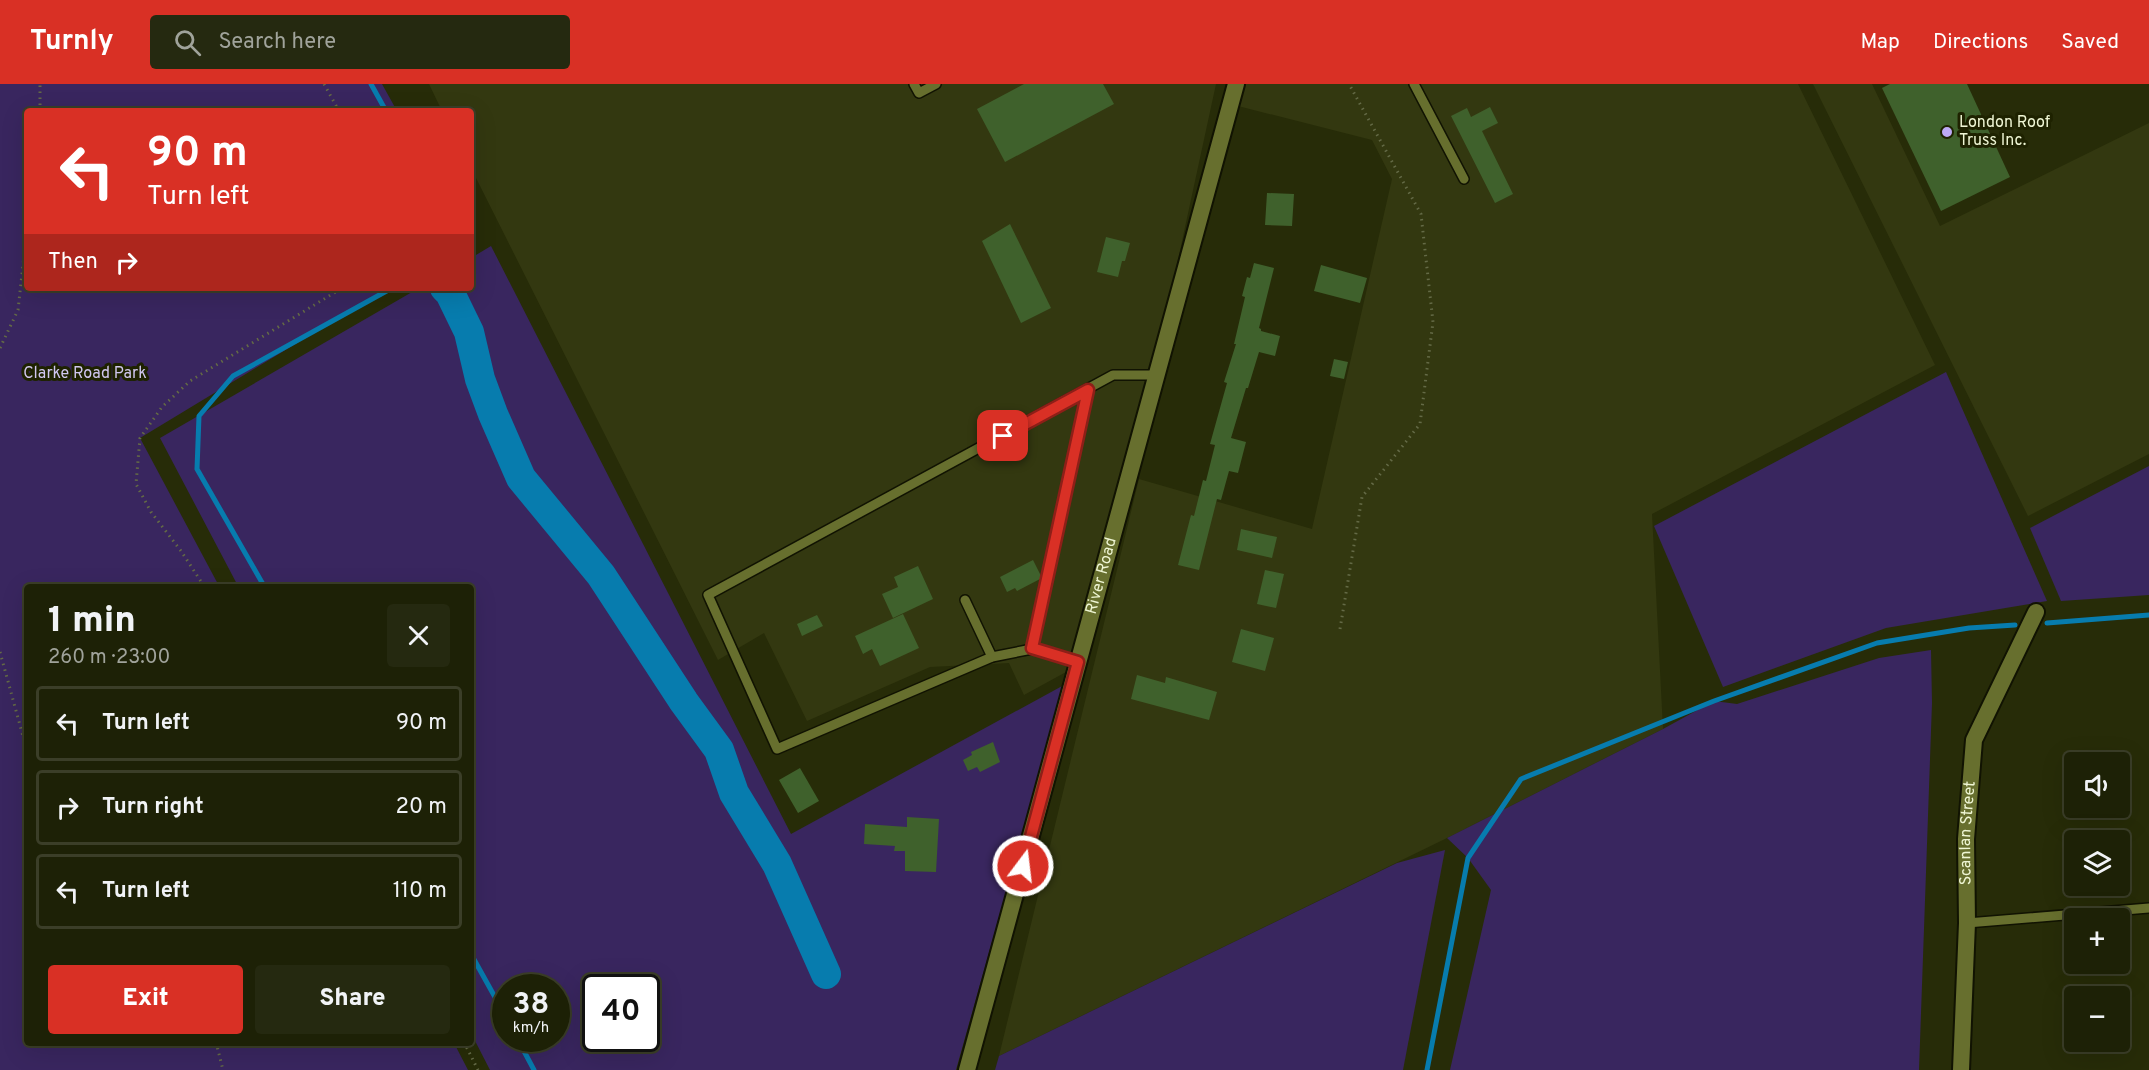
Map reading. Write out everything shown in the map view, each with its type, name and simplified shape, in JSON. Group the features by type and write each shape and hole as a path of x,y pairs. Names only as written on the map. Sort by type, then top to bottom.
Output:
{"street":[{"name":"River Road","path":"967,1070 1236,84"},
{"name":"Scanlan Street","path":"1961,1070 1967,922 1966,839 1974,740 2036,612"}],"lane":[{"path":"914,84 919,93 936,84"},
{"path":"1414,84 1464,179"},
{"path":"1078,662 1032,648 992,657 777,749 708,595 1113,375 1157,375"},
{"path":"1032,648 1088,390"},
{"path":"964,600 992,657"},
{"path":"1967,922 2149,908"}],"path":[{"path":"40,84 40,108"},
{"path":"324,84 337,108"},
{"path":"1340,629 1362,497 1420,424 1432,322 1421,214 1349,84"},
{"path":"0,348 18,310 24,257"},
{"path":"203,584 151,512 136,484 140,438 162,407 190,381 337,291"},
{"path":"0,652 24,740"},
{"path":"217,1046 224,1070"},
{"path":"466,1046 478,1070"}],"shaded area":[{"path":"429,84 1216,84 1166,315 1066,672 1024,695 1009,663 930,667 807,721 764,633 718,660 474,174 474,108 441,108"},
{"path":"1244,84 1798,84 1935,365 1652,514 1663,729 1447,838 999,1056 1139,479 1312,529 1392,179 1372,140 1238,106"},
{"path":"1813,84 1872,84 1940,226 2149,123 2149,454 2028,516"}],"green space":[{"name":"Clarke Road Park","path":"0,84 382,84 395,108 24,108 24,291 383,291 140,438 218,584 24,584 24,1046 456,1046 468,1070 0,1070"},
{"path":"491,246 791,834 1064,685 956,1070 490,1070 474,1039 474,584 237,584 160,438 414,291 474,291 474,256"},
{"path":"1946,372 2047,601 1886,628 1723,687 1654,526"},
{"path":"2149,466 2149,595 2061,601 2030,528"},
{"path":"1931,650 1932,703 1919,1070 1450,1070 1491,890 1468,858 1447,838 1714,701 1737,704 1879,658"},
{"path":"1445,850 1403,1070 995,1070 999,1056 1397,863"}],"building":[{"path":"1024,84 1103,84 1114,104 1005,162 977,109"},
{"name":"London Roof Truss Inc.","path":"1890,84 1967,84 2010,177 1941,211 1882,88"},
{"path":"1490,107 1498,123 1482,131 1513,194 1495,203 1451,116 1467,108 1471,117"},
{"path":"1267,193 1294,194 1292,226 1265,225"},
{"path":"1010,224 1051,308 1021,323 982,241"},
{"path":"1106,237 1130,243 1118,277 1097,272"},
{"path":"1254,263 1274,268 1259,328 1261,331 1280,336 1275,356 1259,352 1248,388 1246,388 1231,438 1246,442 1238,473 1229,471 1221,500 1217,499 1199,570 1178,565 1191,515 1194,516 1203,480 1206,481 1215,445 1210,444 1227,383 1224,382 1236,344 1234,344 1245,297 1242,296"},
{"path":"1321,265 1367,278 1360,303 1314,291"},
{"path":"1334,359 1348,362 1344,379 1330,376"},
{"path":"1241,529 1277,537 1272,558 1237,550"},
{"path":"1033,560 1041,576 1040,579 1017,591 1015,588 1007,592 1000,577"},
{"path":"918,566 933,599 893,618 882,594 898,587 894,577"},
{"path":"1265,570 1284,574 1276,608 1257,604"},
{"path":"903,614 919,648 880,666 872,649 863,654 855,636"},
{"path":"817,615 823,626 802,636 797,624"},
{"path":"1241,629 1274,638 1265,671 1232,662"},
{"path":"1137,675 1165,683 1166,677 1217,692 1209,720 1131,699"},
{"path":"993,742 1000,762 980,772 977,767 968,771 963,760 972,755 971,752"},
{"path":"800,768 819,801 798,813 779,780"},
{"path":"907,817 939,819 936,872 905,871 905,851 894,851 895,846 864,844 865,824 907,827"}],"waterway":[{"path":"371,84 384,108"},
{"path":"263,584 197,469 199,416 233,376 387,291"},
{"path":"448,291 469,332 480,379 521,478 601,575 684,702 719,750 734,793 777,864 826,974"},
{"path":"2047,623 2149,615"},
{"path":"1427,1070 1468,858 1521,779 1714,701 1877,643 1969,628 2015,625"},
{"path":"474,959 492,992"},
{"path":"524,1052 534,1070"}],"place":[{"name":"London Roof Truss Inc.","path":"1947,132"}],"route":[{"path":"1003,436 1088,390 1032,648 1078,662 1023,866"}]}
